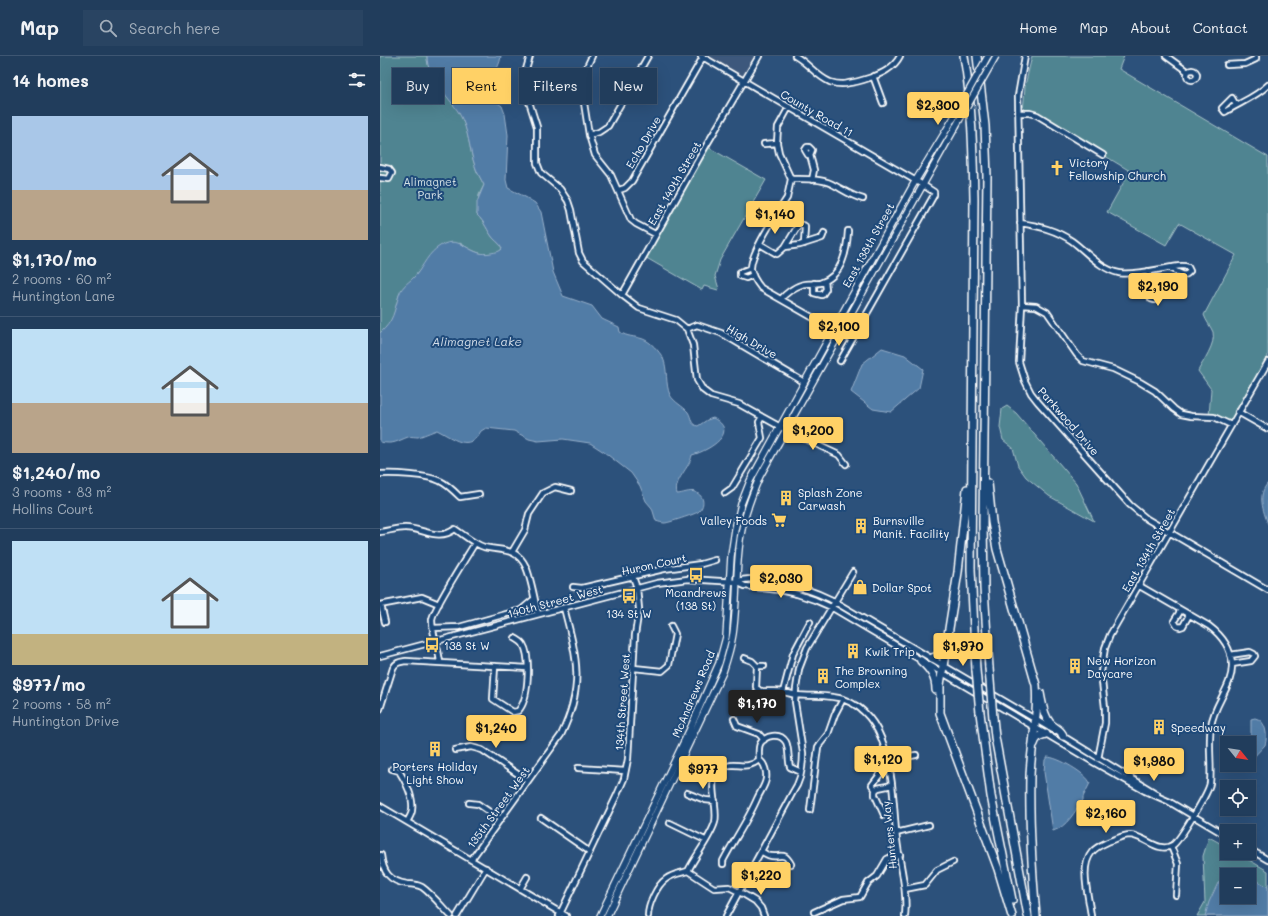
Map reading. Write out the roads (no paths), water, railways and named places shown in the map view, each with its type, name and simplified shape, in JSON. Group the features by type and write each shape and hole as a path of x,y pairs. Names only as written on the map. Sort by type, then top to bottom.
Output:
{"highway":[{"path":"964,56 968,81 973,144 974,199 971,569 976,670 980,713 992,796 1013,916"},
{"path":"977,56 985,126 987,176 984,423 984,588 995,737 1028,916"},
{"path":"984,423 988,487 997,549 1036,685 1037,711 1030,766 1032,872 1036,916"},
{"path":"940,713 940,685 958,572 971,447"},
{"path":"932,658 943,652 949,630"},
{"path":"921,661 929,668 934,678 937,704 998,869 1013,916"},
{"path":"1036,685 1039,688 1043,711 1049,723 1062,732 1063,736"},
{"path":"1030,766 1036,739 1039,736 1046,734"}],"main road":[{"name":"East 138th Street","path":"729,581 734,536 741,504 753,474 916,181 988,56"},
{"name":"East 138th Street","path":"736,582 739,547 748,506 760,476 996,56"},
{"name":"McAndrews Road","path":"600,916 689,731 719,663 726,637 729,581"},
{"name":"McAndrews Road","path":"607,916 723,672 733,633 736,582"}],"street":[{"path":"530,56 525,73 525,89 537,127 537,163 541,173 560,189 568,201 579,253 583,261 639,308 676,320 687,329 693,345 698,380 703,390 711,396 739,404 779,427 840,455 846,464"},
{"path":"592,56 583,75 582,90 589,135 595,155 611,175 632,220 636,224 655,234"},
{"path":"589,135 599,132 608,126 648,56"},
{"name":"County Road 11","path":"702,56 923,185"},
{"name":"Echo Drive","path":"618,190 625,188 632,181 702,56"},
{"name":"East 140th Street","path":"622,295 655,234 759,56"},
{"path":"795,56 820,76 831,82 839,84 848,84 886,71 897,62 900,56"},
{"name":"Parkwood Drive","path":"1026,56 1020,80 1018,113 1022,305 1019,362 1025,381 1031,393 1130,505 1147,519 1169,533 1268,590"},
{"path":"1166,56 1172,57 1188,72"},
{"path":"1227,65 1245,64 1256,59 1256,56"},
{"path":"873,76 883,103"},
{"path":"1236,105 1261,92 1268,85"},
{"path":"789,107 778,127 777,143 779,152 791,179 786,198 753,255 751,268 756,282 761,288 852,340"},
{"path":"1018,113 1030,113 1037,115 1103,155"},
{"path":"764,144 777,143"},
{"path":"810,156 814,170 812,180"},
{"path":"380,167 389,169 392,173 389,179 380,178"},
{"path":"791,179 830,183 856,197 863,199"},
{"path":"840,361 934,195 934,192 923,185"},
{"path":"1020,223 1042,226 1060,234 1073,242 1102,266 1112,272 1129,274 1169,268"},
{"path":"786,247 799,224 805,226 804,244"},
{"path":"781,299 784,295 801,285 814,284 829,279 838,270 845,256 848,231"},
{"path":"760,244 776,254 786,247 804,244 822,238 824,233"},
{"path":"751,268 740,272 740,276 746,278 753,275"},
{"path":"1148,271 1150,280"},
{"path":"814,284 814,293 822,295 826,289 825,281"},
{"path":"1022,305 1036,306 1047,312 1077,356 1083,361 1113,369 1140,382 1155,392 1181,414 1214,417 1231,425"},
{"name":"High Drive","path":"687,329 697,325 721,333 804,382"},
{"name":"East 134th Street","path":"1095,763 1099,758 1105,723 1101,672 1105,648 1111,632 1268,362"},
{"path":"1238,412 1268,429"},
{"path":"725,493 732,488 762,438 759,422 762,417"},
{"path":"380,474 432,478 440,481 460,497 479,494"},
{"path":"512,552 525,530 529,514 543,493 555,487 571,491"},
{"path":"380,532 404,528 428,534 449,534 455,529 483,547 504,549 512,552 521,558 526,567 538,614"},
{"path":"440,663 439,650 432,619 439,604 475,542"},
{"name":"Huron Court","path":"573,587 582,588 664,569 701,564 715,560"},
{"path":"726,916 762,852 793,792 799,784 803,761 803,744 797,716 795,695 798,674 804,655 853,572"},
{"name":"134th Street West","path":"560,914 617,795 628,759 634,668 633,634 639,609 637,588 633,577"},
{"path":"736,582 746,578 794,585 835,601 1036,719 1220,832"},
{"name":"140th Street West","path":"380,656 657,583 688,579 736,582"},
{"path":"736,582 745,586 779,590 797,594 831,607 1095,763 1144,791 1170,802"},
{"path":"1091,916 1085,867 1092,852 1099,846 1124,836 1131,835 1159,848 1171,846 1179,840 1210,786 1211,726 1215,713 1230,683 1232,664 1230,655 1227,645 1218,633 1190,614 1138,585"},
{"path":"385,622 381,605 422,597 439,604"},
{"path":"433,628 459,627 521,610 534,599"},
{"name":"135th Street West","path":"471,860 561,735 569,718 575,699 578,678 577,659 564,608"},
{"path":"1181,610 1174,621 1177,626 1183,626 1190,614"},
{"path":"783,692 793,654 810,622"},
{"path":"634,668 662,671 669,666 675,634 671,626"},
{"path":"495,666 494,699 515,712 520,710 524,702 527,686 527,656 522,644 515,638"},
{"path":"1230,655 1250,652 1255,656 1251,661 1232,664"},
{"path":"744,658 752,660 757,666 764,666"},
{"path":"380,709 395,664 399,662 406,661 527,668"},
{"name":"Hunters Way","path":"757,666 756,688 760,691 783,692 795,695 843,699 860,709 871,718 879,731 884,745 894,794 896,833 905,889 905,916"},
{"path":"810,810 818,747 828,734 835,714 843,699"},
{"path":"734,719 737,726 756,733 764,740"},
{"path":"759,760 760,745 764,740 771,736 781,737 786,742 788,748 790,767 801,772"},
{"path":"455,750 471,748 482,750 528,781"},
{"path":"887,760 916,755"},
{"path":"648,916 649,905 661,882 668,877 688,871 715,822 715,801 712,787 715,776 721,769 727,766 750,766 759,760"},
{"path":"723,864 723,861 745,821 753,810 764,784 766,775 764,764 759,760"},
{"path":"578,768 625,771"},
{"path":"392,769 399,771 409,790 413,808 412,814 407,822"},
{"path":"881,773 873,783 873,787 876,790 875,796 884,815"},
{"path":"876,790 892,785"},
{"path":"687,793 705,800 715,801"},
{"path":"469,803 478,804 500,819"},
{"path":"380,806 486,868 560,914 566,916"},
{"path":"541,818 590,852"},
{"path":"670,823 705,840"},
{"path":"896,833 929,825"},
{"path":"1171,846 1178,864 1176,895"},
{"path":"762,852 770,856 782,855 787,858 791,864"},
{"path":"1256,853 1268,860"},
{"path":"381,855 384,871 390,877 400,882 415,884 422,887 451,916"},
{"path":"814,912 843,899 860,897 868,883 877,876 887,859 900,855"},
{"path":"905,889 925,885 937,870 953,862"},
{"path":"457,916 486,868"},
{"path":"688,871 714,888 729,887 740,892 755,901 764,916"},
{"path":"520,889 527,876"}],"water":[{"name":"Alimagnet Lake","path":"427,56 501,56 497,68 452,68 452,103 444,93 444,68 429,68"},
{"name":"Alimagnet Lake","path":"452,104 499,104 502,106 505,114 508,135 506,180 508,188 535,203 541,212 553,272 563,296 592,306 602,319 619,327 620,332 623,334 646,340 652,344 665,362 668,391 670,395 688,412 694,424 698,426 713,418 721,423 724,429 723,435 706,450 692,455 691,460 677,484 677,494 695,492 701,496 703,504 698,512 667,523 656,521 652,508 646,501 640,486 631,473 590,443 563,439 538,441 529,439 514,431 486,428 481,431 476,438 466,442 455,440 437,430 418,437 408,437 392,443 380,442 380,333 385,329 391,320 402,289 416,275 432,252 440,246 454,242 483,254 497,252 502,249 500,244 494,239 477,215 477,202 484,185 473,160 467,133 462,119"},
{"path":"882,348 905,355 923,369 919,388 891,412 873,409 851,392 862,364"},
{"path":"1268,483 1268,524 1263,508 1262,498 1263,492"},
{"path":"1251,719 1259,719 1264,725 1266,733 1265,745 1256,755 1256,736 1251,736"},
{"path":"1047,757 1058,760 1072,767 1084,775 1090,783 1083,800 1067,822 1053,831 1044,772 1045,760"},
{"path":"1256,880 1268,887 1268,916 1205,916 1209,902 1218,883 1220,882 1220,904 1256,904"}],"place":[{"name":"Victory Fellowship Church","path":"1057,168"},
{"name":"Splash Zone Carwash","path":"786,498"},
{"name":"Valley Foods","path":"779,520"},
{"name":"Burnsville Manit. Facility","path":"861,526"},
{"name":"Mcandrews (138 St)","path":"696,575"},
{"name":"Dollar Spot","path":"860,587"},
{"name":"134 St W","path":"629,596"},
{"name":"138 St W","path":"432,645"},
{"name":"Kwik Trip","path":"853,651"},
{"name":"New Horizon Daycare","path":"1075,666"},
{"name":"The Browning Complex","path":"823,676"},
{"name":"Speedway","path":"1159,727"},
{"name":"Porters Holiday Light Show","path":"435,749"}],"park label":[{"name":"Alimagnet Park","path":"430,187"}]}
